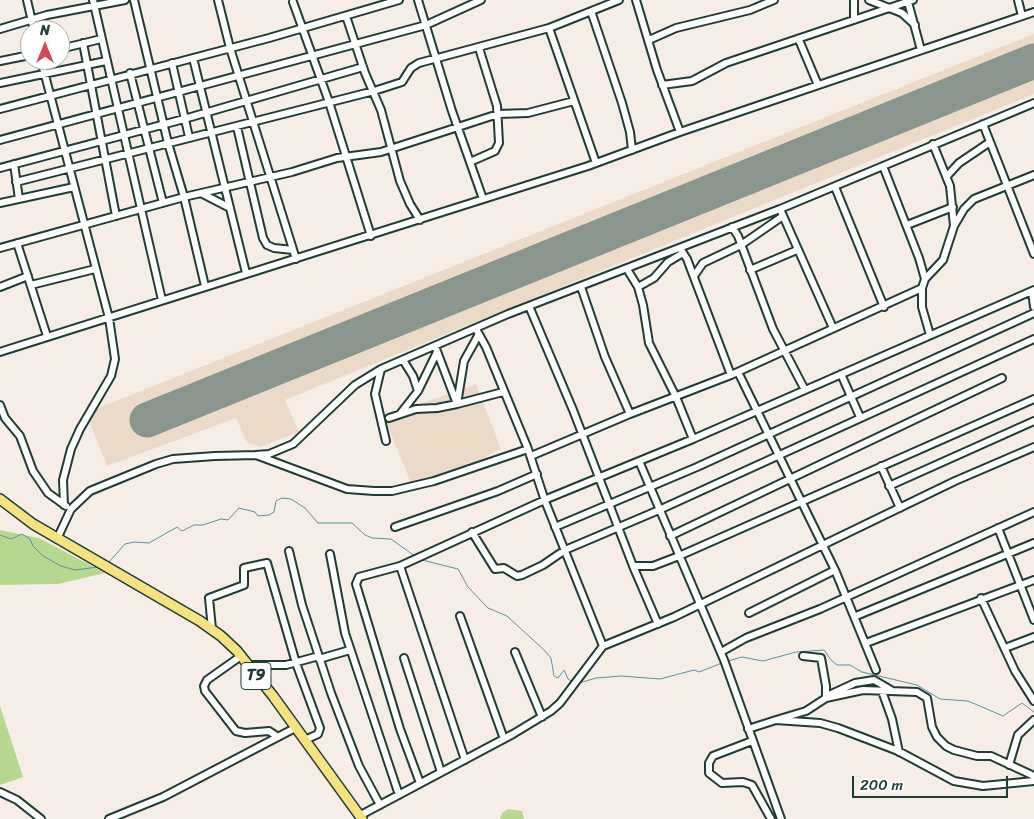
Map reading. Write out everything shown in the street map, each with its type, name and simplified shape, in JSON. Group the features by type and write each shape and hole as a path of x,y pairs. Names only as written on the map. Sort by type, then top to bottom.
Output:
{"highway":[{"name":"T9","path":"0,499 33,524 57,539 212,629 248,664 360,817"}],"street":[{"path":"27,0 32,19"},
{"path":"0,29 94,3 125,0"},
{"path":"134,0 163,124 184,197 205,286"},
{"path":"218,0 230,48 296,259"},
{"path":"0,109 110,78 303,29 399,0"},
{"path":"418,0 436,60 483,199"},
{"path":"0,140 426,25 481,0"},
{"path":"16,182 374,91 402,82 414,66 549,28 619,0"},
{"path":"636,0 662,85 680,132"},
{"path":"649,40 676,28 750,10 774,0"},
{"path":"854,0 854,20"},
{"path":"869,0 906,15 915,25"},
{"path":"1018,0 1022,16"},
{"path":"662,85 692,81 718,66 911,1 921,50"},
{"path":"293,2 321,78 344,157 371,236"},
{"path":"94,3 162,300"},
{"path":"591,11 622,103 630,132 632,150"},
{"path":"0,352 246,272 371,236 596,163 680,132 1034,12"},
{"path":"346,16 393,149 400,181 410,204 420,220"},
{"path":"549,28 596,163"},
{"path":"70,46 101,39"},
{"path":"799,40 818,85"},
{"path":"83,43 116,216"},
{"path":"470,162 491,154 497,148 498,114 491,82 479,48"},
{"path":"0,60 20,57"},
{"path":"193,58 246,272"},
{"path":"0,83 106,61"},
{"path":"172,63 189,137"},
{"path":"0,168 184,119 363,67"},
{"path":"43,70 109,318 114,365 111,376 80,430 72,449 63,480 64,505"},
{"path":"130,74 163,203"},
{"path":"0,248 184,197 271,177 344,157 393,149 498,114 528,113 574,101"},
{"path":"57,539 71,510 90,491 156,464 196,457 269,454 293,444 355,385 381,369 478,331 529,306 682,250 732,227 835,187 933,144 1034,103"},
{"path":"982,124 1034,254"},
{"path":"237,127 265,242 274,248 293,250"},
{"path":"947,176 958,163 990,142"},
{"path":"933,144 947,176 953,207 954,226"},
{"path":"14,164 20,199"},
{"path":"883,166 907,225 925,279"},
{"path":"930,335 922,307 922,288 925,279 943,260 954,226 964,209 974,199 1034,174"},
{"path":"0,203 74,187"},
{"path":"835,187 884,307"},
{"path":"201,193 230,208"},
{"path":"907,225 953,207"},
{"path":"780,209 833,328"},
{"path":"694,276 703,263 741,245 783,216"},
{"path":"732,227 783,350 805,390"},
{"path":"17,243 47,336"},
{"path":"682,250 735,373 756,411 835,570 856,616 876,670"},
{"path":"638,288 654,278 664,265 682,250"},
{"path":"750,270 797,250"},
{"path":"31,285 95,269"},
{"path":"628,269 644,305 649,344 676,397 693,439"},
{"path":"0,287 28,276"},
{"path":"581,287 590,308 600,345 630,414"},
{"path":"256,455 342,487 374,492 392,491 434,481 583,435 630,414 735,373 783,350 884,307 922,288"},
{"path":"420,783 400,729 356,584 359,578 400,566 472,532 693,439 1033,290 1034,306"},
{"path":"529,306 583,435 633,566 658,624"},
{"path":"555,527 768,435 1034,313"},
{"path":"478,331 530,452 545,501 603,646"},
{"path":"457,404 464,361 478,331"},
{"path":"472,532 492,567 495,569 508,569 517,576 543,565 565,550 659,510 777,454 1034,340"},
{"path":"399,414 418,391 436,348"},
{"path":"436,348 457,404"},
{"path":"403,360 413,376 418,391"},
{"path":"381,369 376,394 386,441"},
{"path":"841,374 860,417"},
{"path":"670,536 1002,378"},
{"path":"389,418 423,407 437,408 503,392"},
{"path":"633,566 653,566 679,556 1034,399"},
{"path":"0,405 5,418 20,436 33,471 48,493 71,510"},
{"path":"890,486 1034,421"},
{"path":"360,817 380,804 542,717 560,703 603,646 700,605 900,508 1034,447"},
{"path":"639,461 721,652 781,819"},
{"path":"880,466 900,508"},
{"path":"395,527 498,491 537,474"},
{"path":"721,652 746,638 847,596 998,528 1033,515"},
{"path":"998,528 1007,555 1022,585 1034,620"},
{"path":"856,616 1034,543"},
{"path":"290,551 302,605 319,657 354,755 380,804"},
{"path":"330,554 337,596 350,650 399,795"},
{"path":"212,629 209,598 244,585 244,568 267,563 296,663 320,728 318,734 305,740"},
{"path":"400,566 464,760"},
{"path":"749,613 835,570"},
{"path":"866,643 981,598 1034,580"},
{"path":"981,598 1015,671 1033,697"},
{"path":"460,616 504,739"},
{"path":"1005,648 1034,637"},
{"path":"248,664 270,666 296,663 350,650"},
{"path":"515,652 542,717"},
{"path":"241,656 207,680 204,686 205,691 236,730 245,733 269,731 278,737"},
{"path":"803,656 820,658 826,681 826,697"},
{"path":"404,658 441,772"},
{"path":"748,729 806,711 826,697 855,683 874,680 893,692"},
{"path":"826,697 863,690 917,692 926,698 932,727 937,738 946,746 977,756 991,756 1034,776"},
{"path":"882,691 892,718 899,752"},
{"path":"776,720 812,722 838,728 899,752 936,773 969,785 1034,781"},
{"path":"1009,765 1018,734 1034,720"},
{"path":"109,819 163,797 296,728"},
{"path":"752,741 713,756 709,763 709,773 722,783 743,782 752,785 771,819"},
{"path":"0,792 17,800 41,819"}],"shaded area":[{"path":"1034,34 1034,94 285,400 299,432 260,447 247,442 236,418 107,466 86,413"},
{"path":"476,384 501,449 456,473 411,483 384,417"}],"green space":[{"path":"0,530 39,538 105,573 58,584 0,585"},
{"path":"0,706 23,777 0,785"},
{"path":"508,809 522,811 524,819 500,819 502,813"}],"waterway":[{"path":"108,563 125,544 134,542 149,543 177,527 182,531 194,525 203,525 221,519 228,520 239,508 255,512 258,516 269,515 274,512 276,501 282,498 291,499 305,508 318,523 352,523 365,535 372,538 391,539 416,557"},
{"path":"0,535 11,539 22,534 30,539 33,546 43,556 61,566 75,570 98,567"},
{"path":"422,560 458,569 468,587 488,608 507,616 544,650 551,658 554,676 558,678 564,670 568,679 573,682"},
{"path":"728,661 742,657 763,661 796,652 824,650 837,665 850,665 862,672 917,685 940,699 968,701 1003,716 1022,703 1034,712"},
{"path":"579,683 596,678 621,676 660,679 694,670 699,672 722,663"}],"runway":[{"path":"147,420 1034,61"}]}
